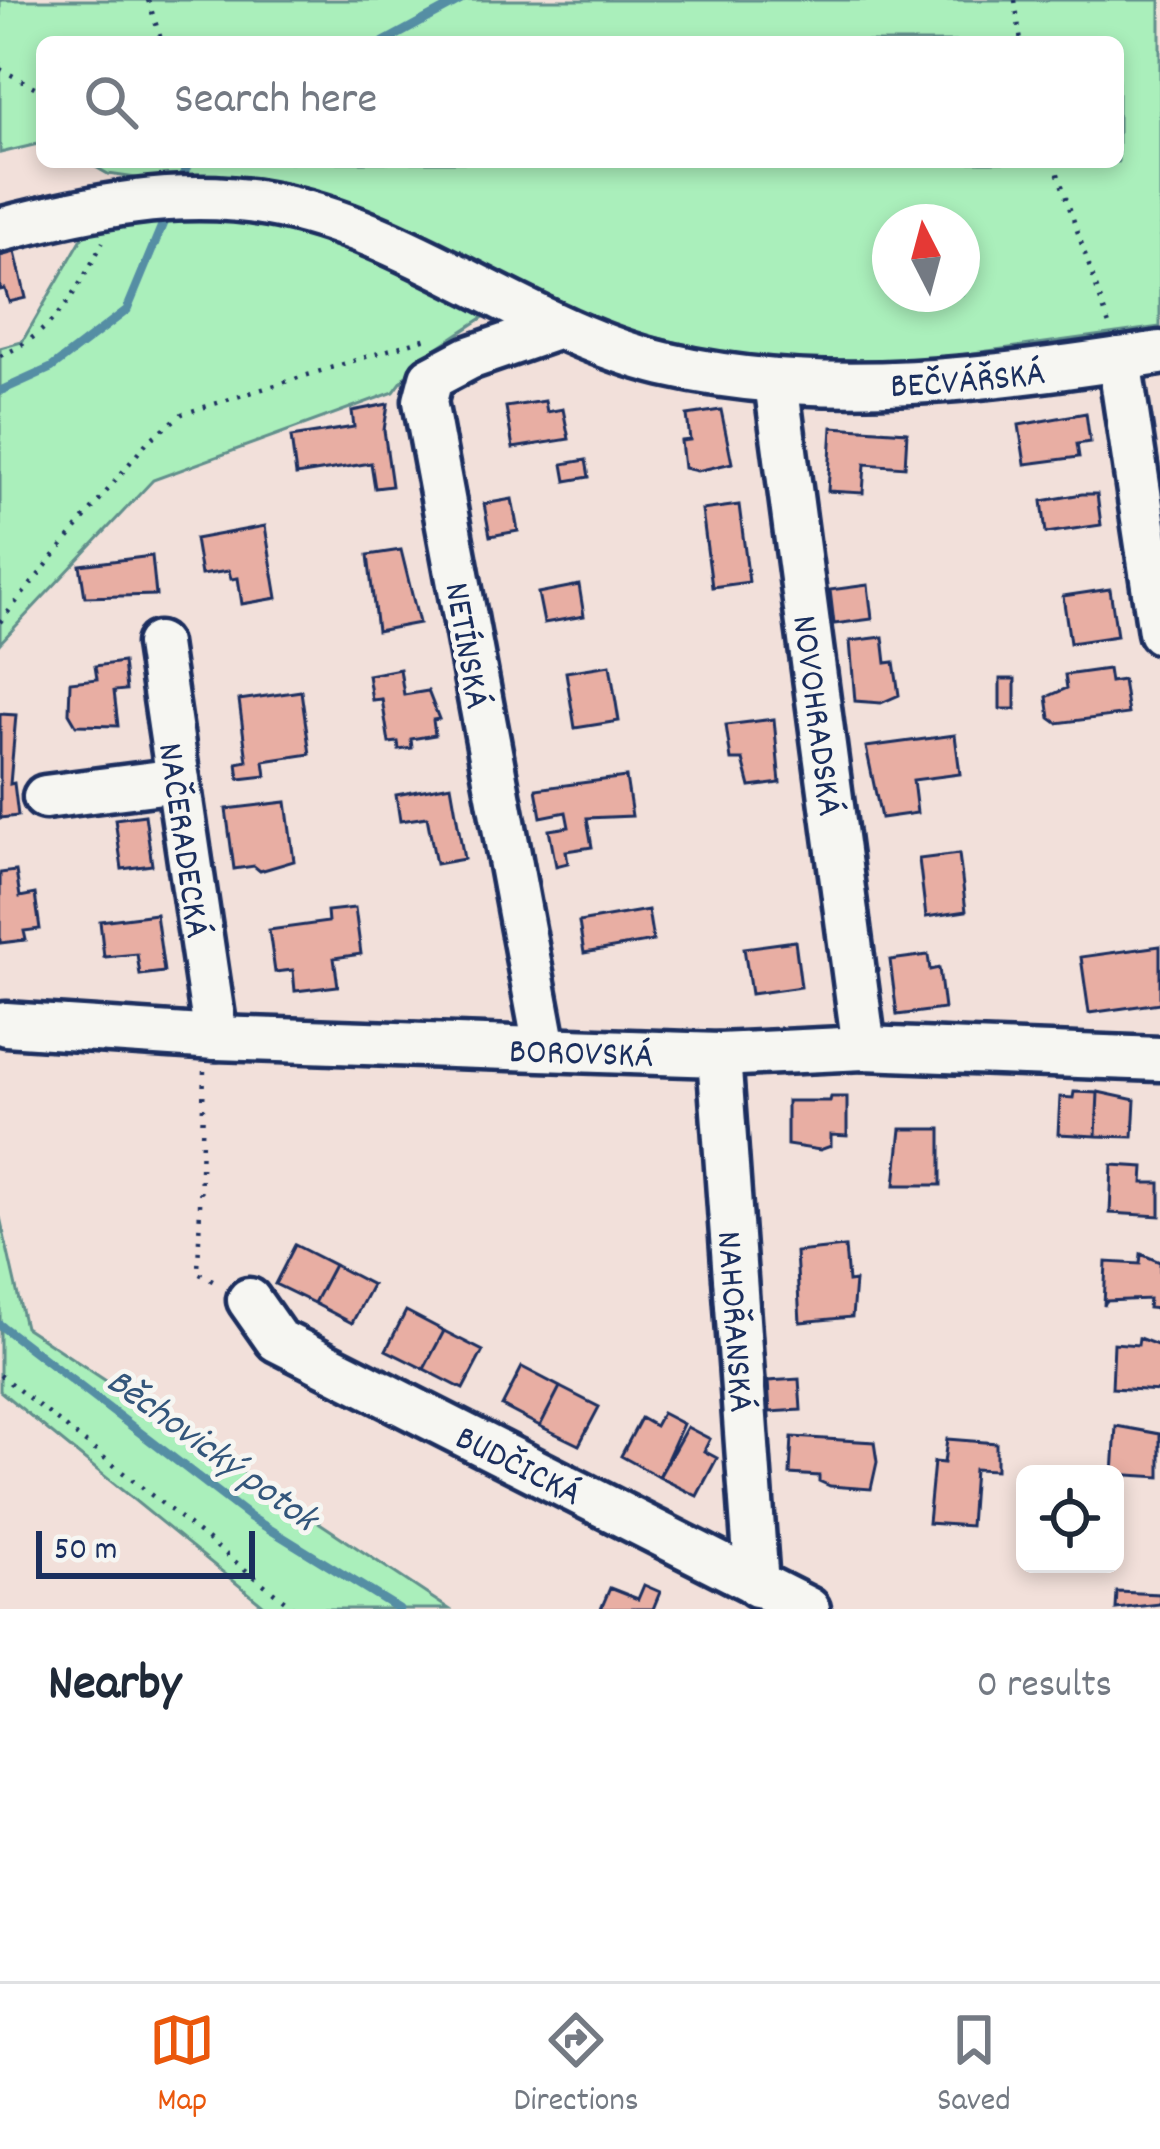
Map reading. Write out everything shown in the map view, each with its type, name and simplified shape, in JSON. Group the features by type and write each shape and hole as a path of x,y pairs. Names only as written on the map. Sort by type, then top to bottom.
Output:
{"street":[{"name":"BEČVÁŘSKÁ","path":"0,230 139,200 269,204 369,236 560,327 664,364 776,382 931,382 1139,356"},
{"name":"NETÍNSKÁ","path":"545,1048 425,401 431,378 469,358 560,327"},
{"path":"1139,356 1160,632"},
{"name":"NOVOHRADSKÁ","path":"776,382 864,1048"},
{"name":"NAČERADECKÁ","path":"158,644 217,1038"},
{"path":"45,797 178,780"},
{"name":"BOROVSKÁ","path":"6,1024 217,1038 719,1055 864,1048 1160,1059"},
{"name":"NAHOŘANSKÁ","path":"719,1055 757,1585"},
{"name":"BUDČICKÁ","path":"249,1300 277,1340 808,1609"}],"path":[{"path":"148,0 160,36"},
{"path":"1015,0 1020,36"},
{"path":"0,69 36,88"},
{"path":"1057,168 1139,356"},
{"path":"0,356 33,342 53,324 139,200"},
{"path":"0,622 147,442 182,414 431,337"},
{"path":"217,1038 204,1062 198,1273 249,1300"},
{"path":"0,1375 296,1609"}],"green space":[{"path":"0,0 1160,0 1160,327 923,360 763,363 562,315 228,191 108,174 98,168 1124,168 1124,36 36,36 36,144 0,153"},
{"path":"197,216 280,226 349,245 488,314 417,361 394,392 153,480 0,643 0,348 22,342 88,228"},
{"path":"0,1217 25,1327 449,1609 268,1609 0,1391"}],"building":[{"path":"15,252 26,298 9,302 5,289 0,290 0,256"},
{"path":"545,401 547,412 563,409 569,439 513,448 506,407"},
{"path":"388,404 384,430 392,486 375,488 371,463 296,475 291,437 354,427 352,411"},
{"path":"721,410 732,463 697,471 684,468 681,441 690,440 687,415"},
{"path":"1086,413 1090,442 1077,444 1079,457 1025,464 1019,425"},
{"path":"832,427 907,432 905,467 865,464 863,493 828,491"},
{"path":"586,460 589,477 566,481 563,464"},
{"path":"1097,494 1101,525 1046,533 1042,501"},
{"path":"512,499 518,531 490,536 484,504"},
{"path":"739,505 749,582 712,587 702,510"},
{"path":"265,526 277,598 242,604 238,578 231,579 229,571 201,575 195,539"},
{"path":"401,550 419,623 377,631 368,555"},
{"path":"152,556 156,595 85,597 80,565"},
{"path":"579,585 584,616 544,623 538,593"},
{"path":"868,585 872,619 834,624 830,590"},
{"path":"1110,589 1117,636 1070,643 1063,596"},
{"path":"883,637 886,663 894,662 899,695 881,703 855,701 850,641"},
{"path":"123,662 126,690 114,691 118,726 76,725 69,713 70,682 97,679 95,666"},
{"path":"610,665 619,721 575,728 566,672"},
{"path":"400,669 404,695 428,691 439,719 433,720 435,735 411,739 412,748 399,750 398,742 389,743 382,699 372,700 368,675"},
{"path":"1108,669 1110,682 1123,680 1128,714 1057,723 1050,718 1047,697 1067,688 1065,675"},
{"path":"1000,679 1015,679 1015,709 1000,709"},
{"path":"301,691 310,754 264,761 266,776 239,779 237,763 247,761 239,700"},
{"path":"0,714 16,715 10,784 14,783 18,816 0,818"},
{"path":"774,719 780,783 750,787 743,760 731,760 726,725"},
{"path":"955,735 960,774 913,780 917,813 881,818 866,747"},
{"path":"626,777 632,816 587,818 592,847 566,851 568,863 556,866 549,830 569,827 566,812 541,817 536,789"},
{"path":"451,785 464,859 436,864 427,817 400,821 396,795"},
{"path":"286,802 294,861 260,871 254,866 234,869 226,809"},
{"path":"145,815 152,865 122,869 115,819"},
{"path":"959,854 966,911 926,917 919,859"},
{"path":"16,871 20,897 35,894 40,929 24,931 26,940 0,943 0,873"},
{"path":"355,908 361,954 334,958 338,986 295,991 293,970 275,972 269,930 328,922 327,911"},
{"path":"648,910 653,941 584,953 579,922"},
{"path":"156,914 164,972 140,975 137,954 104,957 100,921"},
{"path":"795,941 801,987 751,994 744,948"},
{"path":"1160,946 1160,1003 1089,1013 1081,957"},
{"path":"928,955 930,970 939,968 944,1009 897,1015 890,960"},
{"path":"1074,1092 1098,1093 1096,1136 1058,1134 1060,1097 1073,1098"},
{"path":"1098,1092 1135,1100 1133,1137 1096,1136"},
{"path":"831,1097 847,1097 847,1136 831,1135 831,1146 820,1150 787,1145 787,1101 830,1101"},
{"path":"901,1129 941,1129 941,1185 895,1185"},
{"path":"1112,1165 1144,1167 1143,1183 1160,1183 1160,1216 1110,1213"},
{"path":"295,1245 334,1265 314,1303 275,1284"},
{"path":"845,1247 848,1282 855,1281 852,1317 800,1322 796,1252"},
{"path":"1141,1254 1160,1262 1160,1309 1148,1308 1149,1299 1106,1301 1104,1306 1106,1262 1140,1264"},
{"path":"334,1265 372,1285 352,1323 314,1303"},
{"path":"406,1311 444,1331 424,1369 386,1350"},
{"path":"444,1331 483,1351 463,1389 424,1369"},
{"path":"1139,1338 1160,1346 1160,1391 1112,1388 1114,1343 1138,1345"},
{"path":"522,1367 560,1387 540,1426 502,1406"},
{"path":"799,1379 801,1410 770,1412 768,1381"},
{"path":"560,1387 599,1407 579,1445 540,1426"},
{"path":"662,1413 683,1424 659,1477 621,1456 641,1418 655,1426"},
{"path":"1116,1426 1160,1434 1160,1477 1124,1475 1124,1465 1114,1465"},
{"path":"687,1427 710,1439 704,1451 717,1458 697,1496 659,1477"},
{"path":"792,1437 874,1442 877,1462 871,1489 830,1486 819,1481 819,1476 790,1474"},
{"path":"947,1439 996,1443 996,1470 974,1469 970,1526 928,1523 934,1462 944,1463"},
{"path":"644,1585 660,1592 653,1609 601,1609 610,1588 638,1599"},
{"path":"1117,1592 1160,1594 1160,1604 1116,1609"}],"waterway":[{"path":"395,36 461,0"},
{"path":"179,184 186,168"},
{"path":"0,391 51,368 127,310 168,211"},
{"name":"Běchovický potok","path":"0,1325 250,1517 399,1609"}]}
